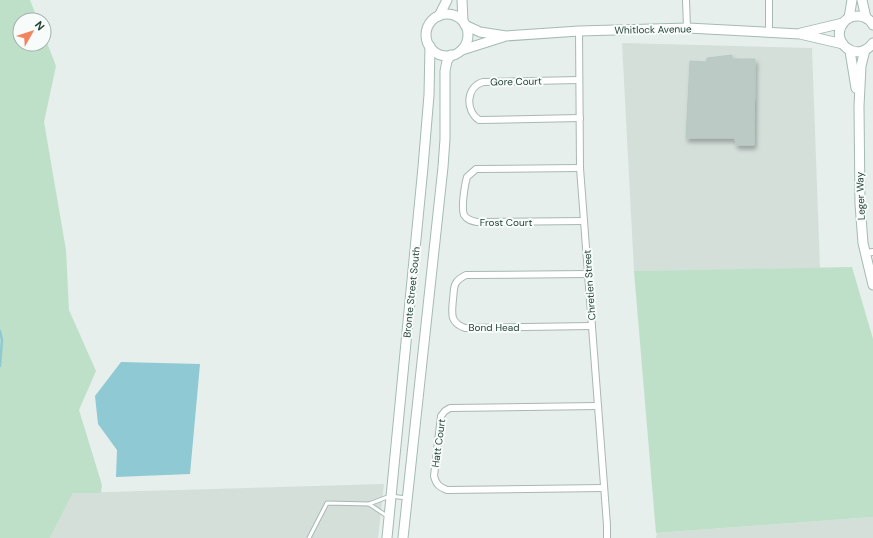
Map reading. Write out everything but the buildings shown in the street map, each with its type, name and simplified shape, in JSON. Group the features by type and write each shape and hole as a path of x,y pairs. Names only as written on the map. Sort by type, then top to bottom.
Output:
{"main road":[{"path":"439,16 451,14 458,17 464,23 468,31 468,39 465,46 452,55 443,55 436,52 430,46 427,39 427,31 430,23 439,16 447,0"},
{"path":"462,0 464,23"},
{"path":"852,0 846,20 839,33 842,44 855,52 865,50 873,44"},
{"path":"862,0 871,22"},
{"name":"Whitlock Avenue","path":"800,34 846,20 854,16 871,22"},
{"name":"Whitlock Avenue","path":"464,23 480,32 506,36 579,31 687,28 800,34 842,44"},
{"name":"Whitlock Avenue","path":"461,50 506,36"},
{"name":"Bronte Street South","path":"387,538 424,167 429,95 430,46"},
{"name":"Leger Way","path":"850,50 859,106"},
{"name":"Leger Way","path":"865,50 861,66 859,106 860,204 869,252 873,285"},
{"name":"Bronte Street South","path":"403,538 443,167 445,139 445,71 447,60 452,55"}],"street":[{"path":"686,0 687,28"},
{"path":"769,0 769,32"},
{"name":"Chretien Street","path":"579,31 580,168 607,538"},
{"name":"Gore Court","path":"579,80 477,83 471,91 470,110 472,115 479,120 580,118"},
{"name":"Frost Court","path":"580,168 476,170 467,176 463,207 464,214 467,219 478,222 584,221"},
{"name":"Bond Head","path":"588,274 466,275 460,278 455,284 451,314 454,322 464,328 592,326"},
{"name":"Hatt Court","path":"598,406 450,408 445,410 441,416 434,476 440,487 447,490 604,488"}],"lane":[{"path":"309,538 327,503 369,504 390,496 407,498"},
{"path":"369,504 389,517"}],"shaded area":[{"path":"622,43 812,48 820,268 634,271"},
{"path":"384,484 378,538 50,538 73,493"},
{"path":"873,517 873,538 656,538 657,533"}],"green space":[{"path":"0,0 30,0 35,12 12,12 12,52 51,52 56,66 44,122 66,250 69,310 96,371 79,410 102,485 101,493 73,493 50,538 0,538"},
{"path":"852,267 873,339 873,517 656,533 634,271"}],"water":[{"path":"121,362 200,364 190,474 116,477 117,450 98,424 95,396"}],"waterway":[{"path":"0,331 2,340 0,366"}]}
